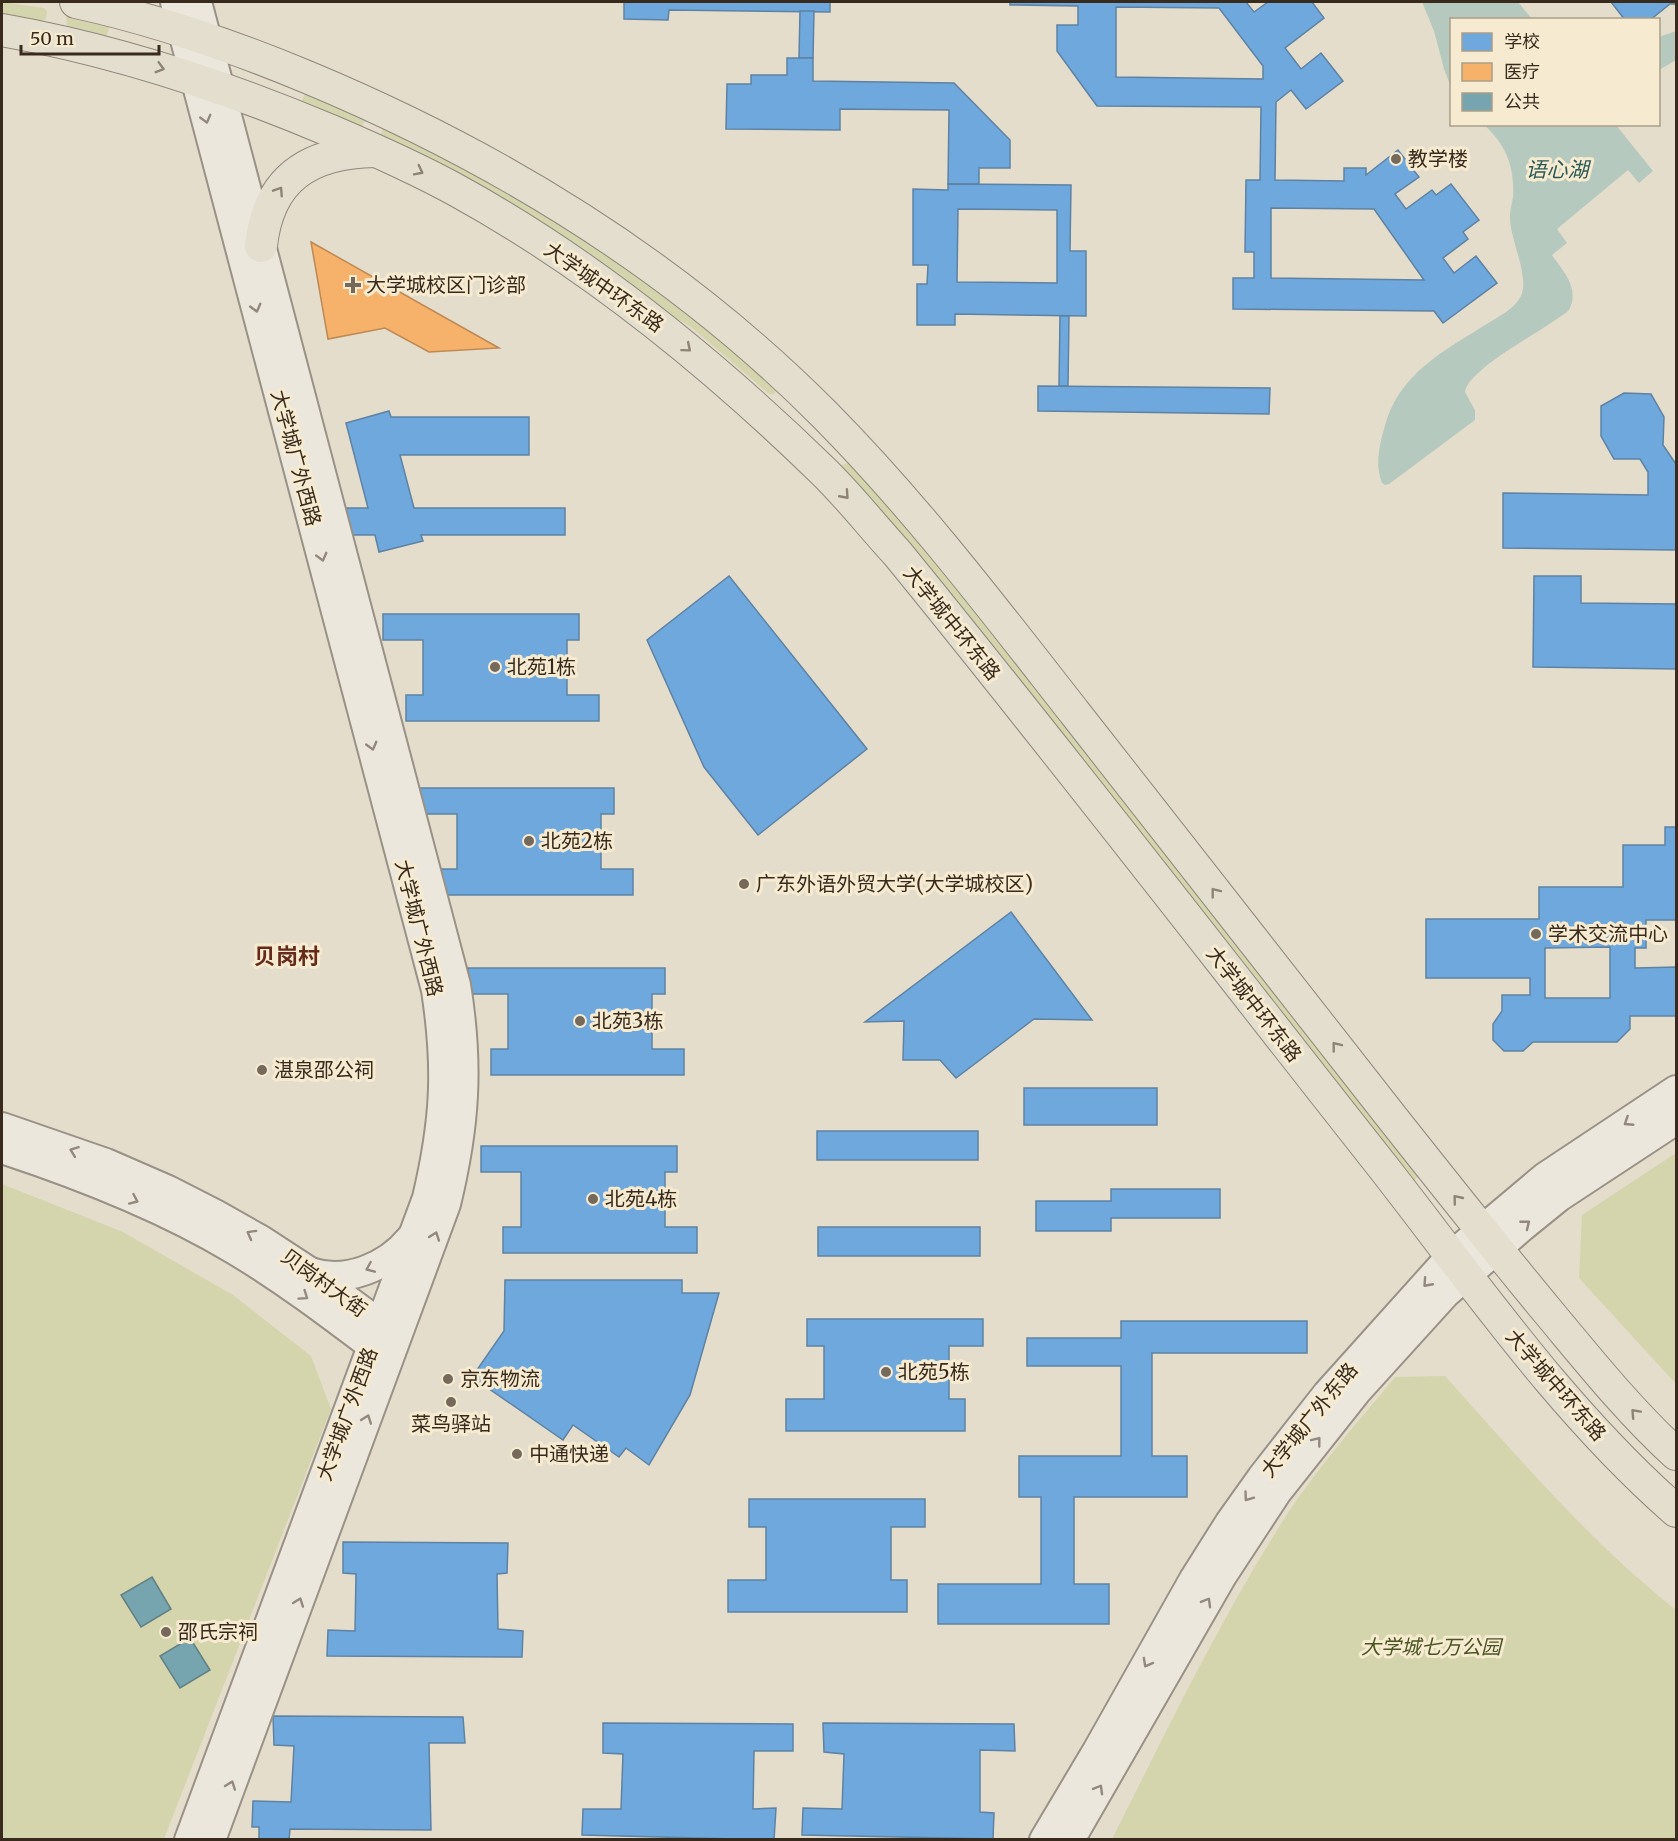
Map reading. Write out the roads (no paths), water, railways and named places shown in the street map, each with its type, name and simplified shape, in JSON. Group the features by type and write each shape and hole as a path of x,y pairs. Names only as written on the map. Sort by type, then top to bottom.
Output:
{"main road":[{"name":"大学城中环东路","path":"76,2 188,23 434,135 524,184 616,242 681,289 796,388 903,499 958,564 1489,1239 1594,1366 1677,1454"},
{"name":"大学城广外西路","path":"189,1839 382,1339 440,1222 456,1165 464,1098 462,1023 450,963 261,246 188,23 197,2"},
{"name":"大学城中环东路","path":"2,30 89,49 207,83 373,149 456,190 567,258 689,349 818,466 933,597 1561,1395 1596,1433 1677,1511"},
{"name":"大学城广外西路","path":"207,83 436,990 444,1046 444,1096 436,1160 427,1198 382,1339 211,1839"},
{"path":"261,246 262,231 271,205 284,183 315,161 342,153 373,149 370,133 383,110"},
{"path":"766,419 789,402 796,388"},
{"path":"818,466 831,451 847,439"},
{"name":"大学城广外东路","path":"1044,1839 1097,1752 1194,1579 1230,1522 1326,1394 1458,1265 1489,1239 1545,1177 1677,1090"},
{"name":"大学城广外东路","path":"1489,1239 1559,1197 1677,1120"},
{"name":"贝岗村大街","path":"2,1127 84,1155 168,1190 261,1240 310,1272 382,1339"},
{"name":"贝岗村大街","path":"2,1149 96,1183 194,1228 382,1339"},
{"path":"310,1272 328,1276 363,1271 395,1254 415,1232"},
{"name":"大学城广外东路","path":"1070,1839 1222,1576 1277,1492 1357,1391 1445,1294 1458,1265"}],"water":[{"path":"1422,2 1518,2 1531,18 1450,18 1450,84 1434,31"},
{"path":"1676,31 1676,60 1660,69 1660,37"},
{"name":"语心湖","path":"1485,126 1617,126 1653,171 1639,183 1628,170 1557,229 1567,243 1552,255 1566,274 1572,288 1573,295 1569,310 1494,360 1480,372 1470,382 1465,392 1475,410 1475,420 1385,485 1380,476 1379,449 1391,410 1400,393 1425,365 1507,311 1521,296 1523,278 1510,213 1513,197 1511,166 1492,132"}],"place":[{"name":"教学楼","path":"1396,159"},
{"name":"大学城校区门诊部","path":"353,285"},
{"name":"北苑1栋","path":"495,667"},
{"name":"北苑2栋","path":"529,841"},
{"name":"广东外语外贸大学(大学城校区)","path":"744,884"},
{"name":"学术交流中心","path":"1536,934"},
{"name":"北苑3栋","path":"580,1021"},
{"name":"湛泉邵公祠","path":"262,1070"},
{"name":"北苑4栋","path":"593,1199"},
{"name":"北苑5栋","path":"886,1372"},
{"name":"京东物流","path":"448,1379"},
{"name":"菜鸟驿站","path":"451,1402"},
{"name":"中通快递","path":"517,1454"},
{"name":"邵氏宗祠","path":"166,1632"}],"district":[{"name":"贝岗村","path":"287,956"}],"park label":[{"name":"大学城七万公园","path":"1431,1647"}]}
